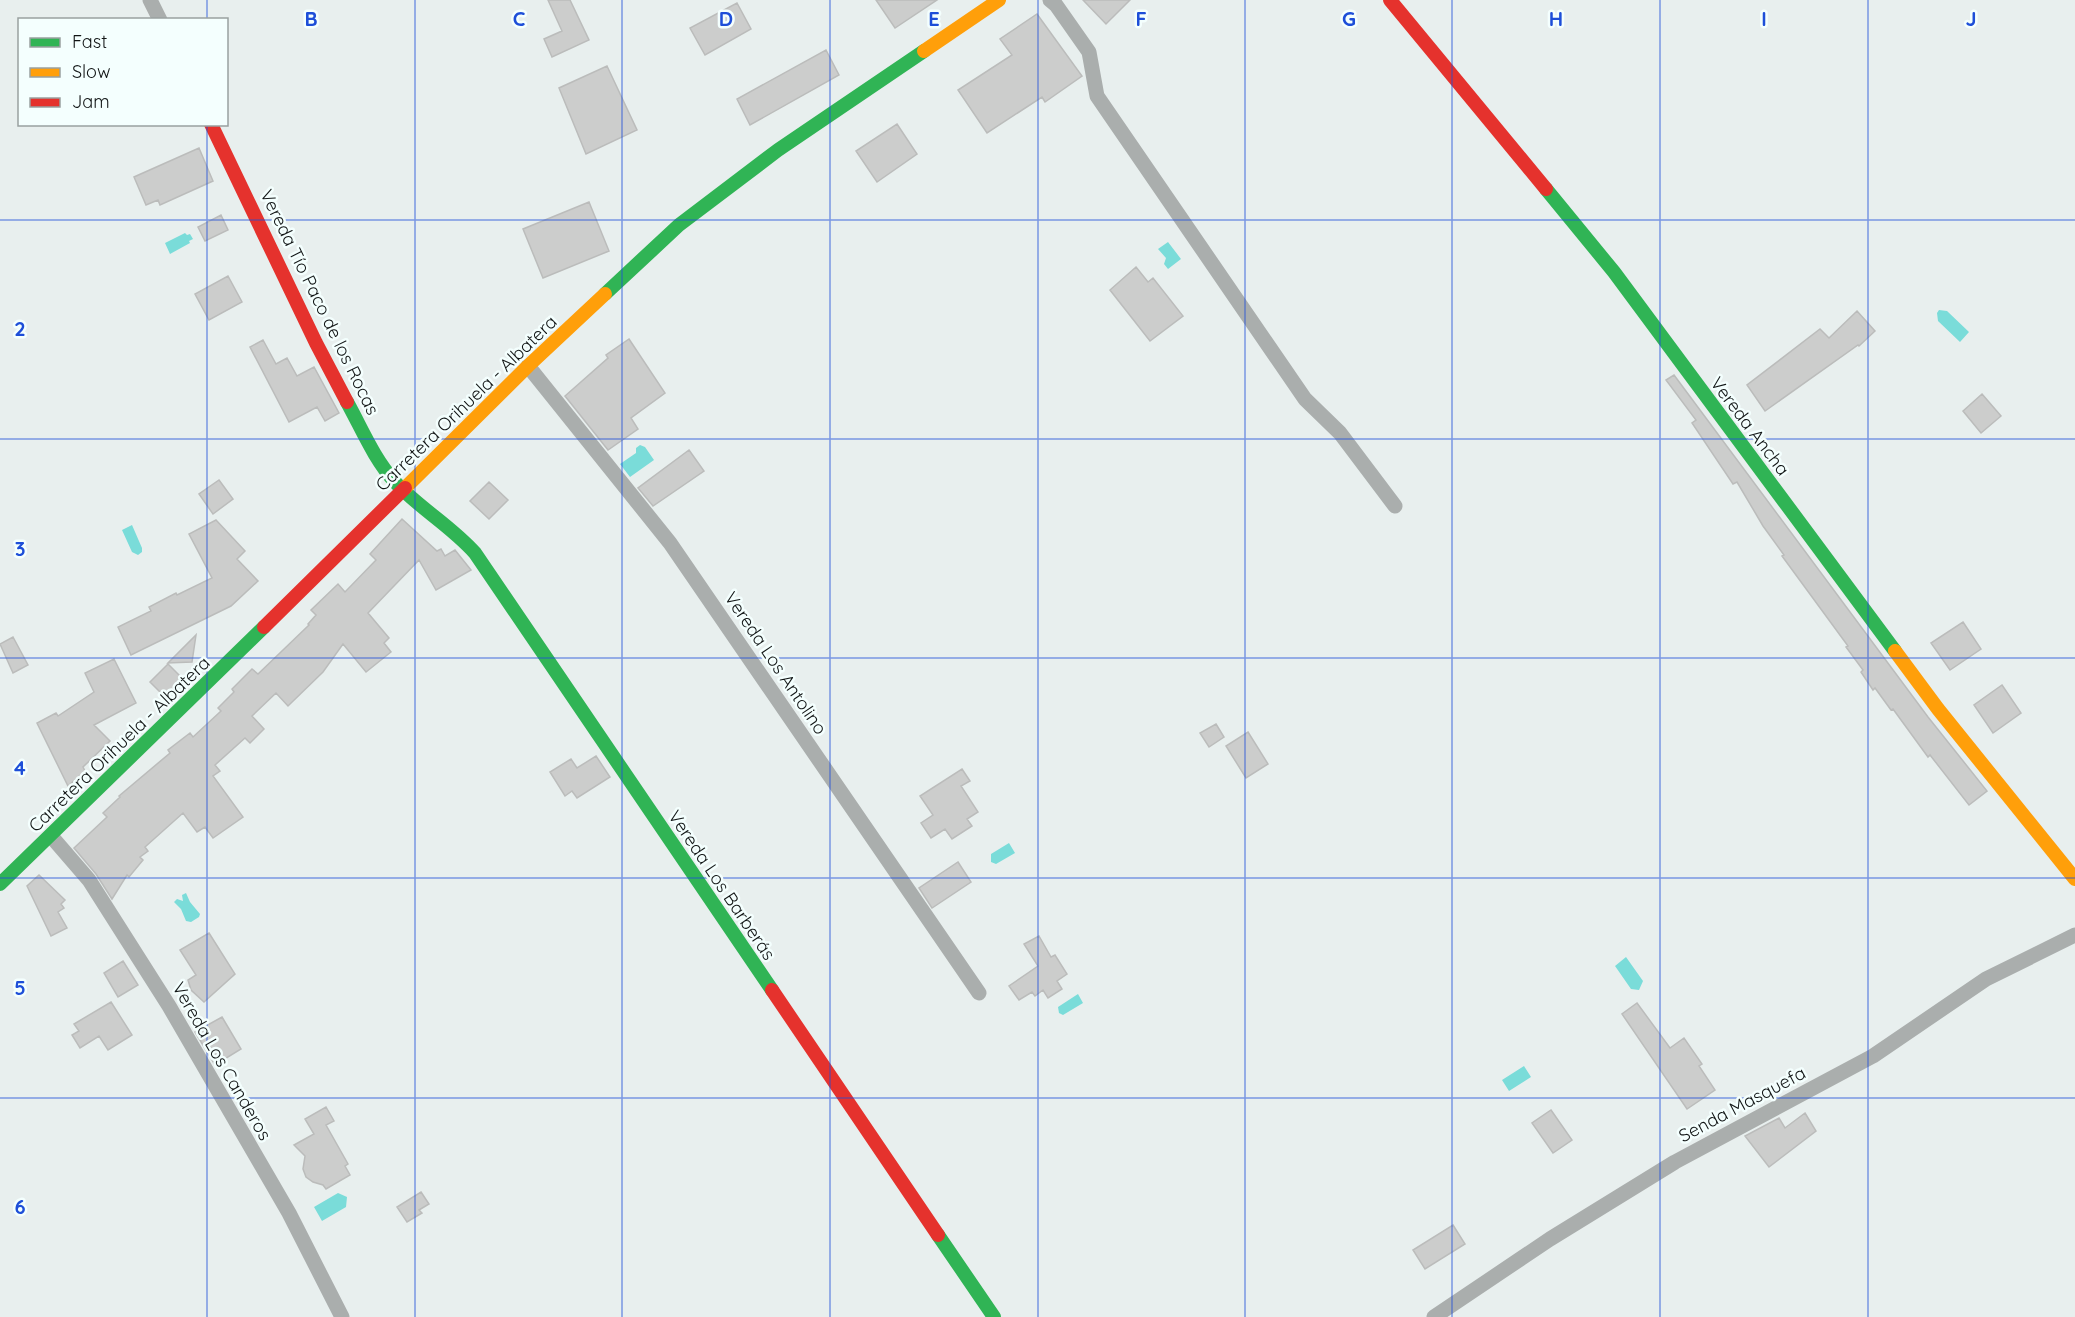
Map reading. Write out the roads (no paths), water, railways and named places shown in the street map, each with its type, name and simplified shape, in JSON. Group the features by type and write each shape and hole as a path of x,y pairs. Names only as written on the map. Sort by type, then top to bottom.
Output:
{"street":[{"path":"150,0 159,18"},
{"name":"Carretera Orihuela - Albatera","path":"0,884 528,366 699,208 778,150 999,0"},
{"path":"1050,0 1056,5 1089,52 1096,96 1305,399 1340,433 1395,506"},
{"name":"Vereda Ancha","path":"1390,0 1614,272 1938,709 2075,879"},
{"name":"Vereda Tío Paco de los Rocas","path":"212,126 316,343 387,475 405,489"},
{"name":"Vereda Los Antolino","path":"528,366 670,543 979,993"},
{"name":"Vereda Los Barberás","path":"405,489 460,536 475,553 994,1317"},
{"name":"Vereda Los Canderos","path":"51,836 89,880 169,1006 289,1213 342,1317"},
{"name":"Senda Masquefa","path":"1434,1317 1550,1239 1675,1162 1874,1056 1986,979 2075,935"}],"water":[{"path":"185,233 190,234 193,239 170,254 165,243"},
{"path":"1168,242 1181,259 1168,269 1164,264 1166,258 1158,249"},
{"path":"1939,310 1947,311 1969,332 1960,342 1938,321"},
{"path":"640,445 645,447 654,460 630,477 620,464 636,453 636,448"},
{"path":"132,525 142,548 142,552 138,555 132,552 122,530"},
{"path":"1009,843 1015,853 996,864 991,862 991,854"},
{"path":"186,893 200,914 191,922 186,921 181,909 174,902 177,899 183,901 182,895"},
{"path":"1626,957 1643,981 1639,990 1631,989 1615,966"},
{"path":"1078,994 1083,1003 1063,1015 1059,1013 1058,1007"},
{"path":"1524,1066 1531,1077 1509,1091 1502,1080"},
{"path":"338,1193 347,1197 346,1207 322,1221 314,1207"}]}
